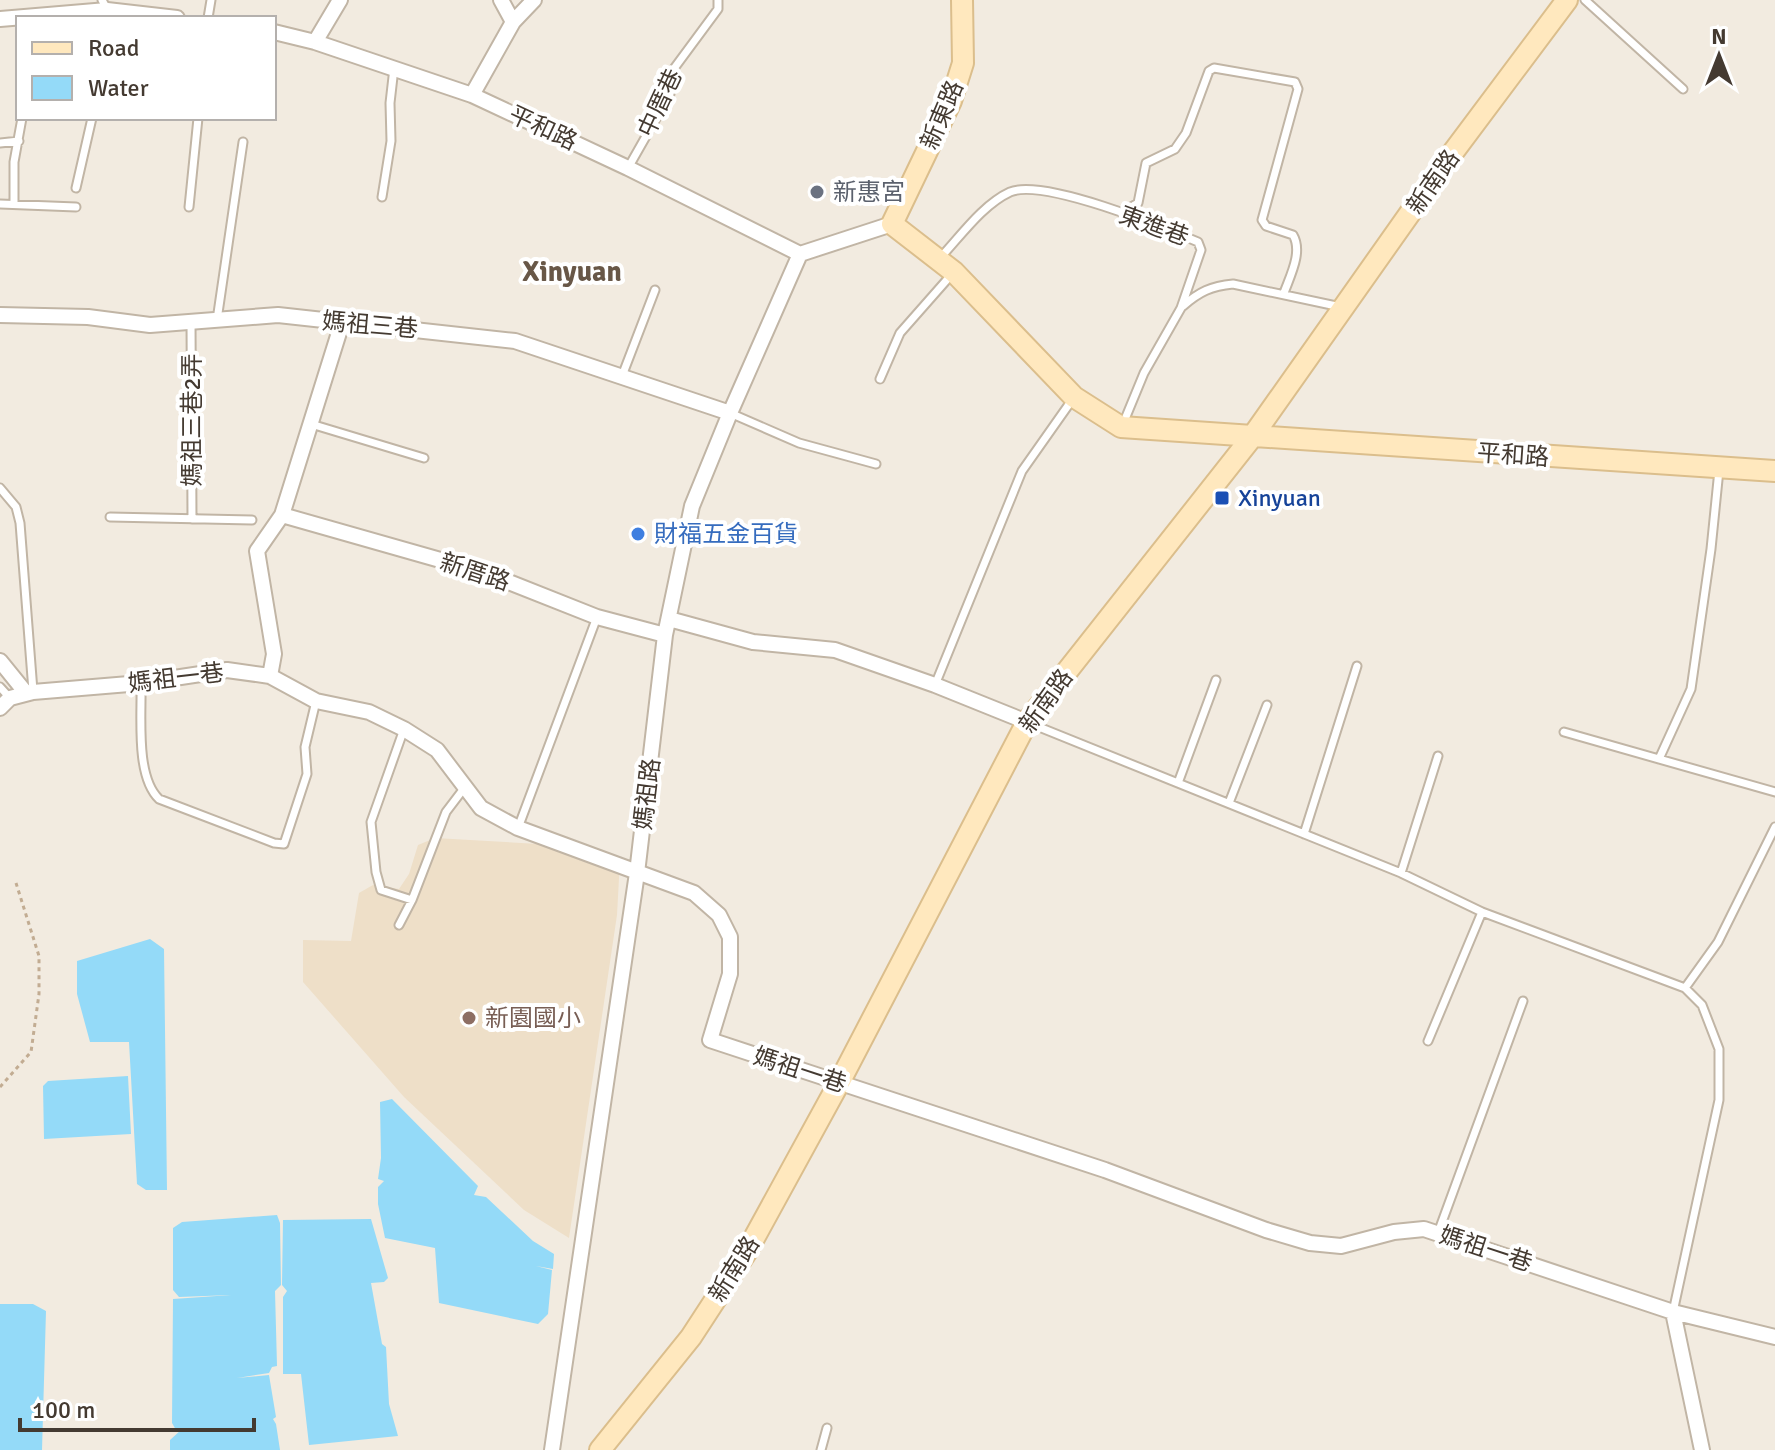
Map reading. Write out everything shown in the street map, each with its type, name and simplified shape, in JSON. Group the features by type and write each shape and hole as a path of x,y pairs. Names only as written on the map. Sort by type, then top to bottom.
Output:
{"street":[{"path":"315,42 340,0"},
{"path":"501,0 513,22"},
{"path":"472,95 513,22 534,0"},
{"name":"新東路","path":"892,224 951,101 963,63 962,0"},
{"name":"新南路","path":"600,1450 691,1337 747,1251 839,1083 1027,722 1252,437 1451,155 1567,0"},
{"path":"43,16 107,9 161,16"},
{"name":"平和路","path":"276,32 315,42 472,95 800,254"},
{"path":"800,254 892,224 946,266 1074,397 1121,427"},
{"name":"媽祖路","path":"552,1450 637,873 665,635 692,506 800,254"},
{"name":"媽祖三巷","path":"0,315 88,317 150,325 278,315 515,341 730,413"},
{"path":"270,676 274,654 257,551 282,515 342,323"},
{"name":"平和路","path":"1121,427 1775,471"},
{"name":"新厝路","path":"282,515 486,573 597,617 665,635"},
{"path":"669,619 753,642 835,650 1027,722"},
{"path":"0,661 29,692"},
{"name":"媽祖一巷","path":"3,698 29,692 141,683 227,670 270,676 316,701 369,712 404,729 437,750 481,808 518,828 694,893 719,915 730,937 730,974 710,1040 1105,1170 1266,1230 1310,1243 1341,1246 1394,1232 1424,1229 1673,1312 1775,1337"},
{"path":"1673,1312 1702,1450"}],"lane":[{"name":"中厝巷","path":"628,168 670,94 667,78 718,9 718,0"},
{"path":"1585,0 1683,89"},
{"path":"382,197 391,141 390,103 394,68"},
{"path":"1121,213 1138,203 1146,163 1175,149 1186,133 1209,71 1214,68 1295,82 1298,89 1262,220 1266,226 1293,235 1298,243 1284,293"},
{"path":"14,204 14,162 22,120"},
{"path":"76,188 92,120"},
{"path":"189,207 198,120"},
{"path":"0,143 19,141"},
{"path":"217,320 243,142"},
{"name":"東進巷","path":"880,379 900,333 979,216 1012,191 1024,188 1070,196 1198,242 1201,250 1181,308 1144,373 1121,427"},
{"path":"0,204 76,207"},
{"path":"1181,308 1200,292 1216,285 1233,284 1345,308"},
{"path":"622,376 655,290"},
{"name":"媽祖三巷2弄","path":"191,321 192,519"},
{"path":"935,685 1022,471 1074,397"},
{"path":"730,413 799,443 876,464"},
{"path":"311,424 424,458"},
{"path":"1659,759 1691,689 1719,468"},
{"path":"0,488 16,507 20,523 29,692"},
{"name":"媽祖三巷2弄","path":"110,517 252,520"},
{"path":"518,828 597,617"},
{"path":"1304,834 1357,666"},
{"path":"1178,783 1216,680"},
{"path":"141,683 144,772 151,792 159,799 274,843 284,844 307,774 305,747 316,701"},
{"path":"1229,803 1267,705"},
{"path":"1027,722 1401,873 1482,912 1685,988 1702,1005 1719,1049 1719,1100 1673,1312"},
{"path":"404,729 371,822 381,890 412,900"},
{"path":"1564,732 1775,792"},
{"path":"1401,873 1438,756"},
{"path":"399,925 412,900 446,812 465,787"},
{"path":"1685,988 1718,942 1775,827"},
{"path":"1428,1041 1482,912"},
{"path":"1438,1233 1523,1001"},
{"path":"821,1450 827,1428"}],"path":[{"path":"0,1087 31,1052 39,994 39,956 16,883"}],"shaded area":[{"name":"新園國小","path":"435,838 539,844 620,860 617,915 569,1238 524,1210 404,1097 303,982 303,940 351,941 359,893 373,885 399,889 409,874 418,845"}],"water":[{"path":"150,939 164,949 167,1190 146,1190 137,1184 129,1042 90,1042 77,994 77,961"},
{"path":"128,1076 131,1134 44,1139 43,1086 48,1081"},
{"path":"392,1099 478,1186 474,1195 486,1197 533,1241 554,1254 553,1269 536,1266 552,1270 548,1314 538,1324 439,1303 435,1248 385,1238 378,1204 378,1187 384,1181 378,1179 381,1158 380,1102"},
{"path":"277,1215 280,1223 281,1285 275,1291 277,1366 272,1367 269,1373 237,1378 269,1375 276,1417 273,1419 280,1450 170,1450 170,1440 181,1430 176,1430 172,1423 173,1299 231,1295 179,1297 173,1290 173,1228 182,1222"},
{"path":"371,1219 388,1278 384,1282 371,1283 382,1344 386,1347 389,1404 398,1436 309,1445 301,1374 283,1374 283,1297 287,1291 282,1285 283,1220"},
{"path":"0,1304 33,1304 46,1311 42,1450 0,1450"}],"place":[{"name":"新惠宮","path":"817,192"},
{"name":"Xinyuan","path":"1222,498"},
{"name":"財福五金百貨","path":"638,534"},
{"name":"新園國小","path":"469,1018"}],"district":[{"name":"Xinyuan","path":"572,271"}]}
